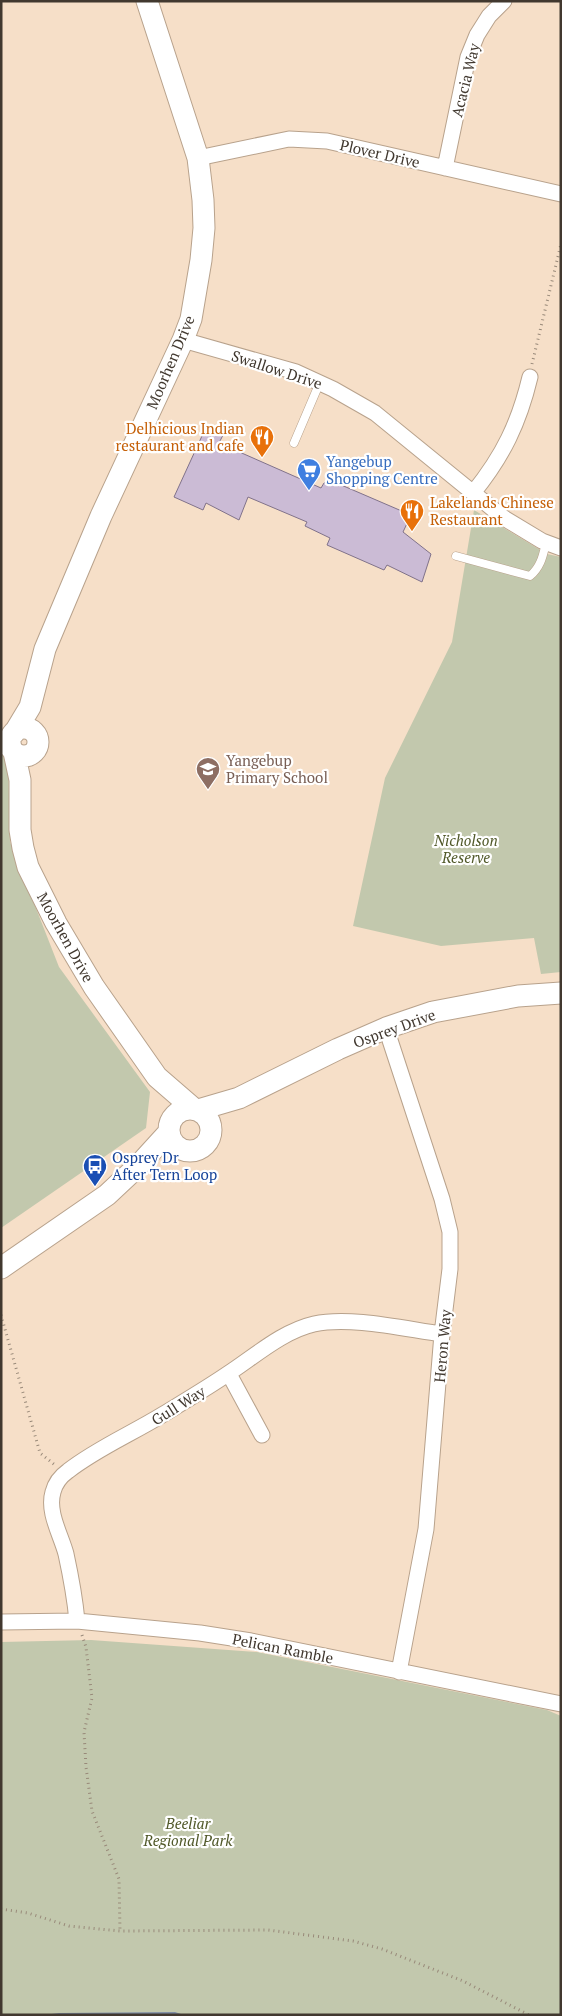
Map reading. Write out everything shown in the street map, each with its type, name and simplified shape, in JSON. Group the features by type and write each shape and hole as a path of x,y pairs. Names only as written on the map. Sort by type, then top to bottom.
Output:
{"street":[{"name":"Moorhen Drive","path":"147,1 198,158 204,228 201,260 191,319 101,516 61,611 37,674 30,708 15,742 20,780 20,830 28,867 56,923 94,987 156,1077 196,1110"},
{"name":"Acacia Way","path":"445,168 468,57 477,35 489,16 504,1"},
{"name":"Plover Drive","path":"198,158 290,139 327,140 561,194"},
{"name":"Swallow Drive","path":"182,340 296,372 320,382 375,413 504,518 546,543 561,548"},
{"path":"474,493 495,466 516,425 524,404 530,377"},
{"name":"Osprey Drive","path":"196,1110 239,1098 338,1049 386,1028 433,1012 518,996 561,993"},
{"name":"Heron Way","path":"386,1028 442,1199 450,1232 450,1269 442,1334 426,1529 399,1672"},
{"name":"Moorhen Drive","path":"156,1077 169,1128"},
{"name":"Osprey Drive","path":"211,1132 239,1098"},
{"path":"1,1268 107,1195 138,1166 169,1128 179,1112 196,1110 208,1119 211,1132 207,1143 202,1148 197,1151 185,1151 138,1166"},
{"path":"169,1128 174,1144 185,1151"},
{"name":"Gull Way","path":"78,1621 68,1561 52,1510 52,1493 60,1478 66,1472 229,1374 293,1332 313,1324 332,1322 361,1323 442,1334"},
{"path":"229,1374 262,1435"},
{"name":"Pelican Ramble","path":"1,1622 78,1621 200,1633 561,1704"}],"lane":[{"path":"294,443 320,382"},
{"path":"456,556 530,576 541,563 546,543"}],"path":[{"path":"530,377 533,355 561,244"},
{"path":"1,1315 40,1453 66,1472"},
{"path":"78,1621 86,1647 92,1698 84,1732 86,1767 92,1811 119,1879 120,1931"},
{"path":"1,1909 28,1913 69,1926 120,1931 268,1930 353,1941 382,1949 463,1981 529,2015"}],"green space":[{"name":"Nicholson Reserve","path":"474,510 547,554 561,557 561,972 541,974 534,938 441,946 353,926 385,778 452,642"},
{"path":"1,749 8,750 10,842 59,967 150,1092 146,1128 1,1228"},
{"name":"Beeliar Regional Park","path":"91,1640 257,1652 547,1710 561,1716 561,2015 1,2015 1,1642"}],"water":[{"path":"175,2012 184,2015 44,2015 59,2013"}],"building":[{"path":"207,425 224,433 219,443 321,488 324,483 332,481 411,515 403,532 431,554 422,582 387,565 384,570 327,545 330,538 305,526 307,522 248,497 239,520 206,503 203,510 174,497"}],"place":[{"name":"Delhicious Indian restaurant and cafe","path":"262,458"},
{"name":"Yangebup Shopping Centre","path":"309,491"},
{"name":"Lakelands Chinese Restaurant","path":"412,532"},
{"name":"Yangebup Primary School","path":"208,790"},
{"name":"Osprey Dr After Tern Loop","path":"95,1187"}]}
